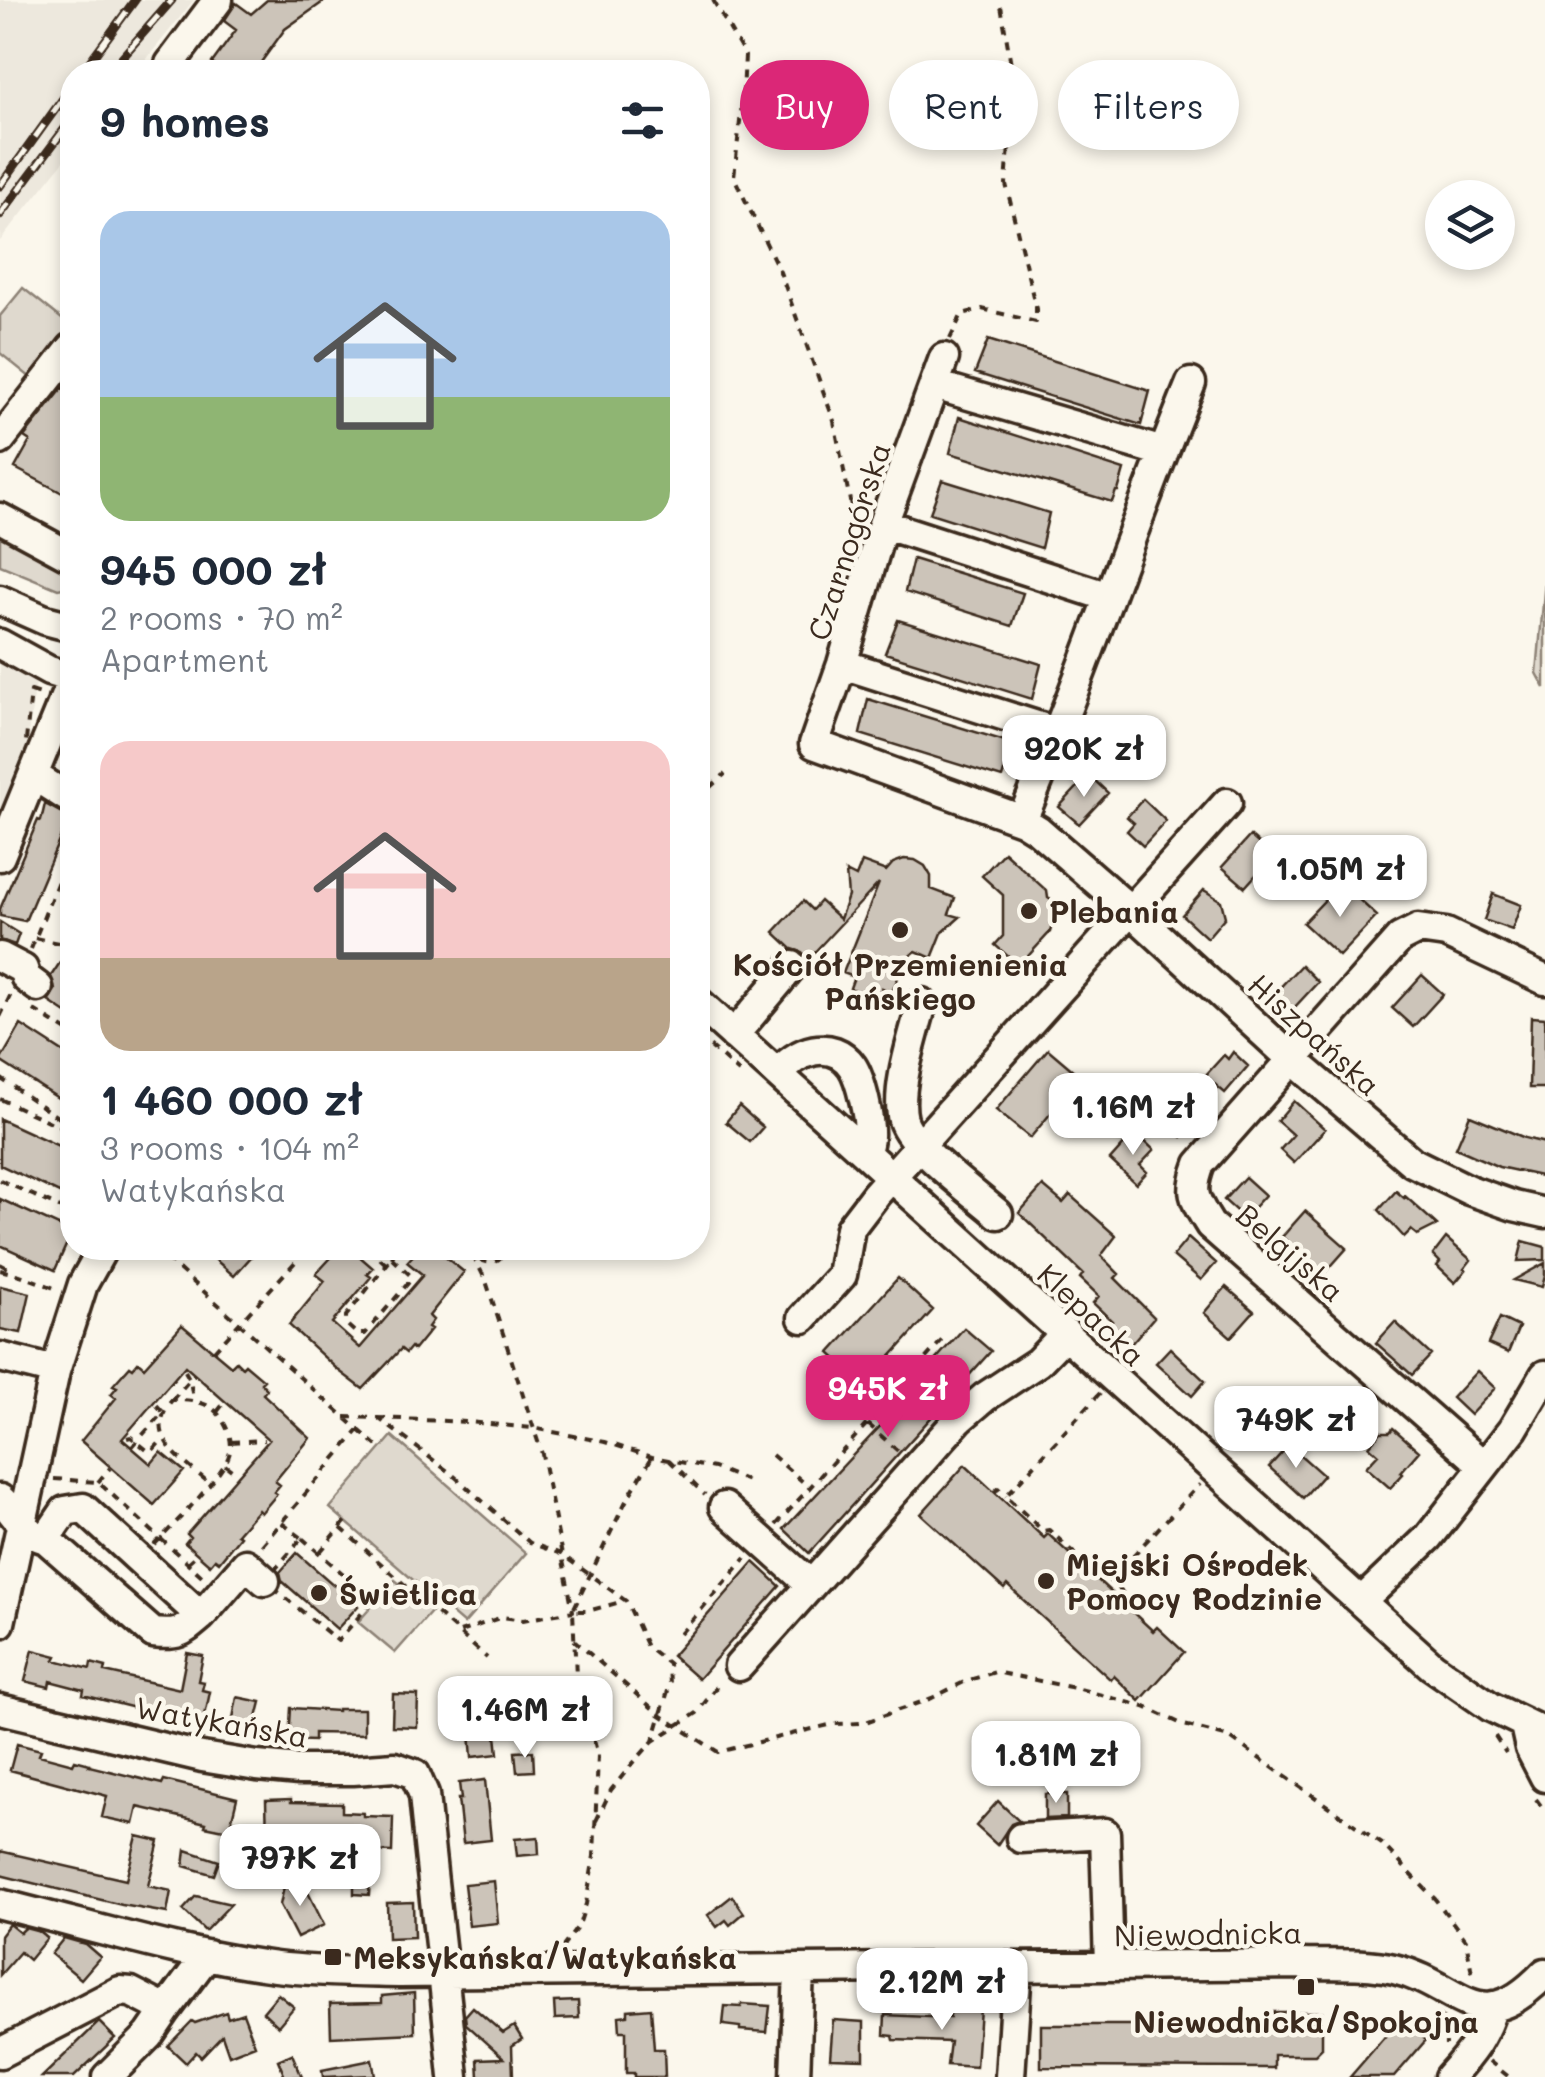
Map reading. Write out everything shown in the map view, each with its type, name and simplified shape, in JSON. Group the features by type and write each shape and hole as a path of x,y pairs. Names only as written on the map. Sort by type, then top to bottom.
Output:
{"street":[{"path":"173,60 218,0"},
{"name":"Czarnogórska","path":"814,744 883,524 944,358"},
{"path":"0,440 60,363"},
{"path":"1022,820 1059,734 1192,383"},
{"path":"934,385 1163,452"},
{"path":"0,518 60,550"},
{"path":"883,524 1109,597"},
{"path":"6,602 60,610"},
{"path":"6,602 60,624"},
{"path":"0,644 60,675"},
{"path":"842,664 1059,734"},
{"path":"0,856 60,713"},
{"name":"Hiszpańska","path":"814,744 1022,820 1038,830 1412,1162 1469,1190 1545,1213"},
{"path":"33,775 60,792"},
{"path":"804,1318 842,1275 850,1228 892,1176 1227,803"},
{"path":"1292,1059 1400,938 1418,929 1446,933 1545,980"},
{"path":"734,1035 792,966"},
{"path":"922,1004 903,1080 902,1117 908,1132 920,1145 998,1214"},
{"name":"Klepacka","path":"710,1013 1432,1666 1491,1707 1535,1729"},
{"path":"778,1074 799,1054 813,1050 841,1056 852,1066 860,1085 869,1136 866,1152"},
{"name":"Belgijska","path":"1292,1059 1200,1164 1193,1182 1196,1202 1210,1224 1483,1465"},
{"path":"0,1623 34,1533 55,1371 83,1284 96,1260"},
{"path":"739,1666 971,1408 1024,1374 1066,1333"},
{"path":"0,1357 55,1371"},
{"path":"1362,1601 1428,1537 1513,1429 1545,1375"},
{"path":"0,1500 154,1633 181,1633 221,1594 256,1572"},
{"path":"724,1507 811,1586"},
{"path":"34,1533 66,1511 84,1508 201,1616"},
{"name":"Watykańska","path":"0,1708 257,1766 299,1770 395,1767 415,1774 424,1795 444,1972"},
{"path":"1535,1729 1530,1748 1545,1778"},
{"path":"1021,1838 1105,1833 1108,1966"},
{"name":"Niewodnicka","path":"0,1904 207,1955 276,1967 334,1971 1301,1964 1381,1967 1406,1974 1468,2004 1484,1998"},
{"path":"107,2077 148,2036 207,1955"},
{"path":"1010,2077 1017,1968"},
{"path":"795,2077 800,1969"},
{"path":"444,1972 454,2077"},
{"path":"1448,2064 1475,2049 1485,2031 1484,1998 1512,2002 1545,1974"},
{"path":"0,2053 120,1991 131,1992 166,2010"}],"path":[{"path":"713,0 744,56 734,177 780,272 834,421 857,537"},
{"path":"944,358 962,314 982,309 1036,322 1006,184 1014,82 1000,0"},
{"path":"850,554 837,587 852,630"},
{"path":"710,787 725,774"},
{"path":"0,1017 22,980 60,878"},
{"path":"35,938 60,943"},
{"path":"22,980 60,1021"},
{"path":"710,1047 740,1074"},
{"path":"0,1078 60,1121"},
{"path":"0,1099 60,1125"},
{"path":"0,1180 60,1208"},
{"path":"168,1260 382,1449"},
{"path":"214,1351 298,1260"},
{"path":"381,1260 386,1264"},
{"path":"390,1260 346,1316 346,1324 358,1334 365,1334 390,1309 409,1282 410,1274 394,1260"},
{"path":"475,1260 542,1454 572,1611 576,1676 598,1755 594,1856 579,1925 565,1946 523,1971"},
{"path":"0,1267 56,1289"},
{"path":"410,1278 417,1276"},
{"path":"336,1322 346,1320"},
{"path":"360,1343 361,1334"},
{"path":"680,1634 944,1338"},
{"path":"185,1371 192,1377"},
{"path":"132,1447 192,1377"},
{"path":"192,1377 193,1401"},
{"path":"1006,1496 1100,1393"},
{"path":"140,1559 209,1484 231,1451 225,1424 217,1412 193,1401 172,1400"},
{"path":"154,1402 163,1412"},
{"path":"217,1412 225,1402"},
{"path":"163,1412 163,1440 209,1484"},
{"path":"345,1417 533,1428 714,1468 748,1481"},
{"path":"378,1418 453,1474 530,1543 562,1554 626,1601 647,1647 669,1664 670,1684 653,1741"},
{"path":"868,1424 916,1467"},
{"path":"256,1572 281,1522 359,1430"},
{"path":"127,1438 148,1451 163,1440"},
{"path":"231,1442 264,1440"},
{"path":"772,1454 810,1488"},
{"path":"572,1611 652,1457"},
{"path":"669,1460 702,1493 724,1507"},
{"path":"225,1465 238,1475"},
{"path":"98,1482 110,1468"},
{"path":"44,1478 98,1482 221,1594"},
{"path":"1110,1580 1200,1484"},
{"path":"994,1492 998,1488 1042,1532 1049,1530 1099,1570 1123,1592 1115,1596"},
{"path":"319,1553 346,1521"},
{"path":"256,1572 338,1641 373,1600 281,1522"},
{"path":"341,1528 487,1658"},
{"path":"256,1572 302,1538"},
{"path":"188,1564 197,1554"},
{"path":"1094,1576 1099,1570"},
{"path":"460,1632 502,1617 524,1620 626,1601"},
{"path":"574,1640 659,1714 718,1752 832,1724 863,1723 995,1672 1146,1707 1184,1725 1229,1736 1382,1844 1466,1940 1484,1998"},
{"path":"594,1825 611,1790 653,1741 698,1713 720,1682 739,1666"},
{"path":"1434,2013 1445,2020 1448,2064"}],"shaded area":[{"path":"0,0 194,0 146,60 60,60 60,166 0,241"},
{"path":"23,288 60,317 60,342 31,378 0,353 0,316"},
{"path":"0,533 60,568 60,589 58,589 0,565"},
{"path":"1545,580 1545,688 1537,673"},
{"path":"0,655 14,661 36,683 25,754 0,815"},
{"path":"392,1436 526,1553 464,1624 330,1508"},
{"path":"395,1580 432,1611 395,1653 358,1622"}],"building":[{"path":"267,0 326,0 285,29 263,60 214,60 236,30 224,21 236,3 251,14"},
{"path":"988,340 1150,391 1141,425 975,373"},
{"path":"60,392 60,492 15,468 30,441 24,437"},
{"path":"959,417 1124,470 1118,491 1112,502 950,453"},
{"path":"942,480 1049,513 1041,548 930,513"},
{"path":"913,559 1023,593 1012,626 905,592"},
{"path":"898,620 1041,664 1032,699 885,653"},
{"path":"868,699 1015,744 1009,766 1006,765 1002,778 860,734"},
{"path":"1089,775 1108,793 1079,824 1059,807"},
{"path":"1143,799 1166,821 1143,846 1127,831 1134,823 1127,817"},
{"path":"45,804 60,812 60,838 25,921 0,916 38,820 41,821"},
{"path":"1250,836 1273,856 1245,887 1222,867"},
{"name":"Plebania","path":"1004,852 1054,902 1050,932 1019,966 995,945 1003,936 1003,895 982,876"},
{"name":"Kościół Przemienienia Pańskiego","path":"904,859 925,866 931,876 931,889 955,898 949,914 960,917 942,933 932,958 916,951 906,959 892,992 882,988 878,999 850,988 854,977 843,973 879,883 808,959 774,932 803,901 812,910 820,901 840,919 848,896 846,872 856,877 862,862 886,871"},
{"path":"1341,883 1377,916 1339,956 1303,923"},
{"path":"1204,890 1221,901 1225,917 1207,938 1182,915"},
{"path":"1493,894 1521,905 1512,930 1484,920"},
{"path":"0,922 19,934 15,945 0,940"},
{"path":"60,962 60,1009 48,1001 55,990 51,976"},
{"path":"1301,965 1318,982 1292,1010 1274,994"},
{"path":"1422,975 1443,994 1413,1027 1392,1008"},
{"path":"1531,1017 1545,1018 1545,1088 1529,1088"},
{"path":"21,1025 60,1050 60,1099 0,1061"},
{"path":"1048,1049 1075,1072 1056,1095 1062,1100 1030,1138 996,1110"},
{"path":"1233,1052 1248,1066 1225,1093 1205,1076 1224,1055 1228,1059"},
{"path":"1183,1087 1199,1101 1187,1116 1194,1122 1182,1137 1153,1112 1171,1091 1176,1095"},
{"path":"1294,1101 1325,1129 1294,1163 1280,1150 1293,1135 1277,1121"},
{"path":"739,1106 763,1127 750,1142 726,1122"},
{"path":"1470,1115 1545,1143 1545,1177 1499,1167 1456,1148"},
{"path":"0,1119 60,1146 60,1193 0,1165"},
{"path":"1135,1132 1154,1150 1140,1165 1147,1172 1136,1184 1110,1160"},
{"path":"1245,1177 1265,1195 1244,1218 1224,1200"},
{"path":"1043,1186 1063,1203 1070,1195 1116,1236 1101,1256 1119,1274 1115,1278 1154,1317 1130,1345 1107,1326 1112,1321 1093,1303 1099,1296 1080,1278 1083,1274 1019,1213"},
{"path":"1396,1191 1437,1225 1417,1235 1411,1230 1404,1237 1379,1210"},
{"path":"0,1199 60,1226 60,1259 55,1270 0,1245"},
{"path":"1305,1211 1347,1248 1324,1274 1282,1237"},
{"path":"1188,1238 1216,1263 1201,1280 1173,1256"},
{"path":"1446,1238 1471,1260 1455,1283 1437,1266 1440,1262 1433,1255"},
{"path":"1523,1241 1545,1247 1545,1260 1518,1261"},
{"path":"216,1260 248,1260 234,1276"},
{"path":"329,1260 364,1260 373,1268 367,1274 371,1277 332,1323 360,1348 423,1275 409,1260 449,1260 464,1272 429,1316 433,1320 428,1327 431,1329 414,1350 411,1347 406,1353 401,1349 363,1389 289,1325 325,1281 316,1274"},
{"path":"1545,1263 1542,1287 1514,1280"},
{"path":"898,1278 933,1310 865,1385 830,1353"},
{"path":"0,1286 30,1293 21,1333 0,1329"},
{"path":"1226,1287 1254,1311 1231,1337 1204,1313"},
{"path":"1500,1318 1519,1327 1508,1353 1488,1344"},
{"path":"1395,1322 1431,1355 1412,1375 1376,1343"},
{"path":"182,1325 231,1366 236,1361 242,1367 245,1364 264,1380 261,1383 267,1389 263,1394 310,1438 275,1481 280,1485 274,1492 277,1494 237,1534 240,1536 219,1562 215,1559 210,1565 185,1543 190,1537 187,1534 269,1440 185,1366 122,1439 151,1464 161,1452 184,1471 154,1505 81,1441 116,1398 111,1394 117,1387 113,1385 130,1366 133,1368 138,1362 144,1367"},
{"path":"964,1328 991,1351 809,1553 784,1529 884,1422"},
{"path":"1170,1348 1205,1381 1192,1396 1156,1363"},
{"path":"1477,1371 1495,1388 1470,1415 1452,1398"},
{"path":"1236,1397 1268,1426 1246,1449 1214,1421"},
{"path":"1393,1428 1419,1451 1390,1488 1366,1467 1378,1454 1369,1446 1381,1432"},
{"path":"1289,1445 1323,1475 1303,1498 1269,1467"},
{"name":"Miejski Ośrodek Pomocy Rodzinie","path":"965,1465 1044,1538 1048,1534 1153,1631 1157,1627 1184,1652 1140,1701 1114,1676 1111,1680 1007,1585 1004,1589 921,1514"},
{"name":"Świetlica","path":"297,1553 358,1606 337,1629 282,1581 280,1572"},
{"path":"754,1562 780,1586 698,1679 672,1656"},
{"path":"33,1650 57,1656 55,1660 90,1669 91,1663 106,1667 105,1672 180,1689 187,1653 203,1656 198,1681 204,1682 202,1690 210,1692 203,1725 83,1695 84,1690 50,1681 49,1687 25,1681"},
{"path":"393,1694 418,1695 417,1727 392,1726"},
{"path":"237,1697 261,1702 253,1734 231,1729"},
{"path":"492,1698 498,1754 472,1757 462,1701"},
{"path":"291,1708 364,1709 364,1734 314,1733 314,1741 289,1740"},
{"path":"17,1744 73,1764 75,1760 162,1784 164,1780 237,1798 229,1831 138,1807 134,1824 102,1817 107,1796 10,1770"},
{"path":"533,1751 534,1771 517,1772 515,1752"},
{"path":"485,1780 491,1840 463,1843 459,1783"},
{"path":"1045,1794 1067,1794 1067,1818 1045,1819"},
{"path":"266,1800 342,1803 342,1812 393,1817 392,1852 367,1851 367,1836 267,1837"},
{"path":"998,1801 1019,1821 1011,1824 997,1845 976,1826"},
{"path":"137,1836 159,1841 148,1886 171,1891 167,1913 0,1875 0,1851 126,1880"},
{"path":"538,1837 539,1854 517,1856 515,1839"},
{"path":"186,1850 219,1861 214,1875 184,1866"},
{"path":"354,1877 370,1877 369,1895 354,1894"},
{"path":"301,1878 324,1925 297,1938 280,1905 284,1887"},
{"path":"494,1881 498,1923 469,1926 464,1884"},
{"path":"196,1896 231,1904 205,1931 183,1910"},
{"path":"732,1896 744,1913 730,1925 726,1920 717,1927 708,1915"},
{"path":"413,1902 414,1937 388,1938 387,1903"},
{"path":"9,1924 20,1933 25,1928 47,1938 29,1960 20,1952 0,1975 0,1936"},
{"path":"64,1938 85,1944 100,1957 81,1979 51,1954"},
{"path":"414,1993 415,2033 331,2037 330,2004 382,2003 382,1996"},
{"path":"278,1994 294,2007 278,2026 263,2012"},
{"path":"578,2001 579,2018 555,2019 554,2002"},
{"path":"725,2006 770,2006 767,2032 723,2025"},
{"path":"950,2006 980,2008 976,2067 947,2065 950,2042 894,2040 893,2036 884,2035 885,2015 950,2018"},
{"path":"473,2007 503,2033 514,2026 522,2039 512,2046 513,2077 479,2077 478,2059 504,2058 466,2024 465,2016"},
{"path":"651,2008 654,2049 664,2049 665,2077 634,2077 634,2073 626,2073 626,2031 620,2031 619,2016 628,2015 628,2010"},
{"path":"226,2012 228,2018 243,2013 255,2045 229,2055 222,2035 201,2057 196,2052 186,2063 168,2046 192,2021"},
{"path":"1274,2012 1322,2012 1322,2048 1315,2055 1274,2055 1274,2068 1041,2067 1041,2025 1274,2025"},
{"path":"833,2020 864,2022 864,2059 830,2058"},
{"path":"1405,2021 1426,2040 1394,2077 1350,2077 1395,2025 1398,2028"},
{"path":"99,2022 115,2038 74,2077 42,2077"},
{"path":"292,2054 302,2077 285,2077 278,2060"},
{"path":"372,2060 375,2075 323,2077 322,2070"}],"railway":[{"path":"91,60 135,0"},
{"path":"120,60 172,0"},
{"path":"0,186 60,103"},
{"path":"0,215 60,135"}],"place":[{"name":"Plebania","path":"1029,911"},
{"name":"Kościół Przemienienia Pańskiego","path":"900,930"},
{"name":"Miejski Ośrodek Pomocy Rodzinie","path":"1046,1581"},
{"name":"Świetlica","path":"319,1593"},
{"name":"Meksykańska/Watykańska","path":"333,1957"},
{"name":"Niewodnicka/Spokojna","path":"1306,1987"}]}
